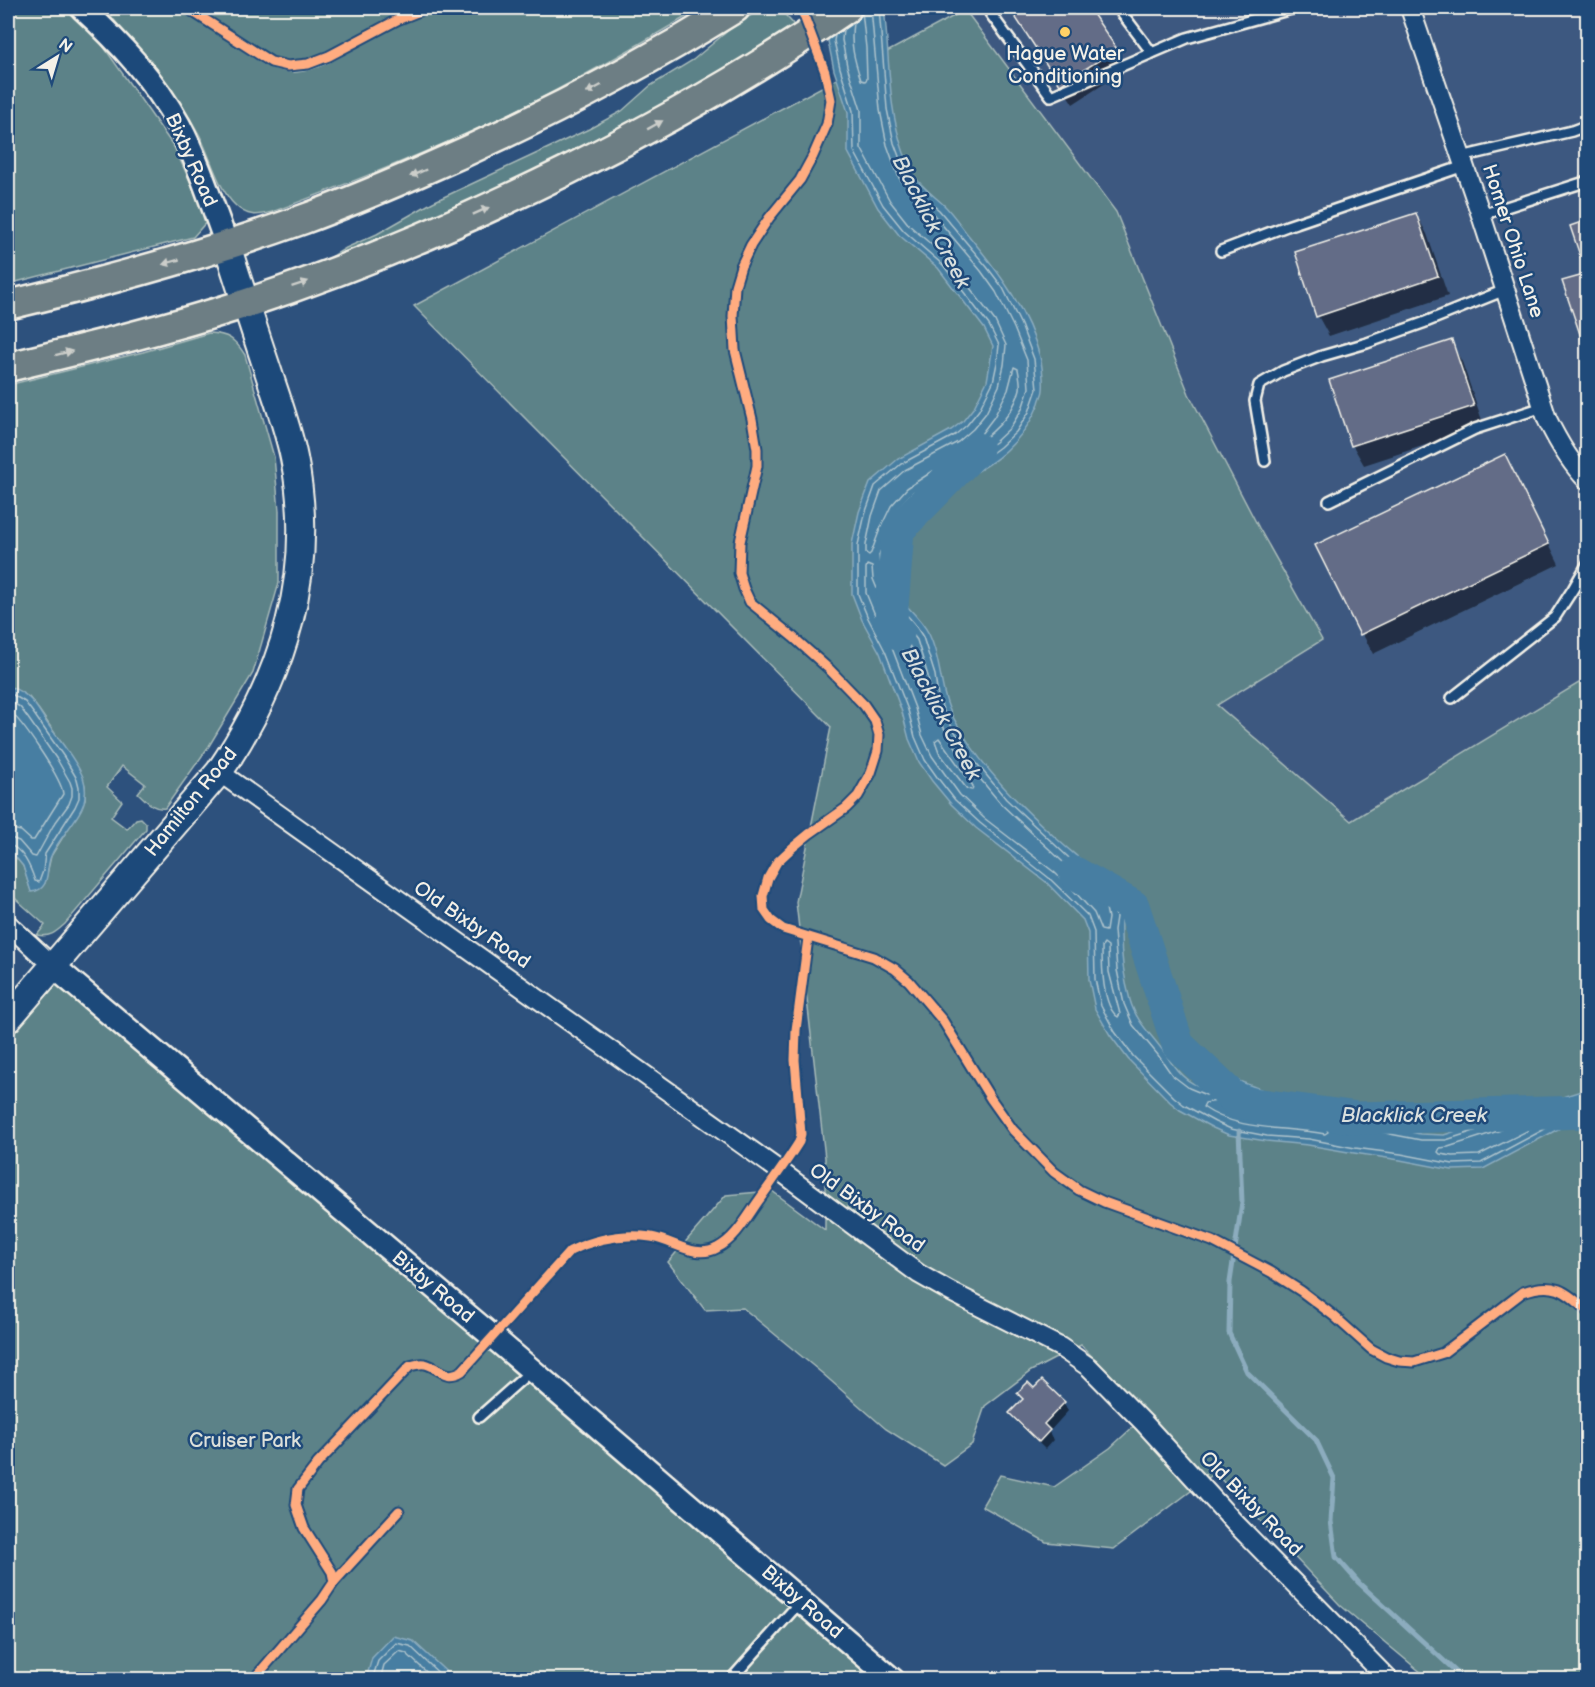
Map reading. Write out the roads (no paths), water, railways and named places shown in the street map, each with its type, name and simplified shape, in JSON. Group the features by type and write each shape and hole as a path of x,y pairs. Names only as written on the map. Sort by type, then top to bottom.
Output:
{"main road":[{"path":"8,304 132,273 227,245 305,219 382,188 483,145 628,71 735,8"},
{"path":"8,367 149,331 244,303 336,271 423,237 521,193 627,140 800,40 847,8"},
{"name":"Bixby Road","path":"227,245 244,303"},
{"name":"Hamilton Road","path":"8,1019 219,772 254,716 282,649 294,601 301,549 302,516 294,457 284,419 244,303"}],"street":[{"name":"Bixby Road","path":"82,8 133,59 167,105 205,184 227,245"},
{"name":"Homer Ohio Lane","path":"1410,8 1481,215 1547,419 1575,469 1587,481"},
{"name":"Old Bixby Road","path":"219,772 780,1171 919,1274 1060,1347 1089,1367 1144,1423 1234,1522 1389,1680"},
{"path":"8,924 53,966"},
{"name":"Bixby Road","path":"53,966 501,1343 892,1680"}],"lane":[{"path":"990,8 990,13 1051,96 1187,38 1294,8"},
{"path":"1118,8 1152,54"},
{"path":"1221,251 1463,162 1587,125"},
{"path":"1481,215 1587,181"},
{"path":"1265,461 1255,401 1259,385 1283,371 1400,331 1505,290"},
{"path":"1329,501 1475,429 1543,407"},
{"path":"1452,698 1555,616 1587,564"},
{"path":"479,1417 523,1378"},
{"path":"734,1676 801,1601"}],"water":[{"path":"831,8 884,8 895,118 910,170 922,186 951,212 1011,293 1035,340 1043,373 1043,392 1034,414 1029,424 1006,451 973,473 930,489 904,512 892,533 885,555 887,579 929,634 948,707 963,735 1013,797 1095,872 1117,899 1121,913 1126,984 1133,1008 1141,1022 1176,1069 1188,1080 1202,1087 1219,1088 1223,1075 1335,1117 1420,1134 1444,1135 1587,1089 1587,1123 1564,1126 1483,1169 1452,1170 1308,1145 1229,1135 1213,1128 1170,1102 1128,1059 1110,1035 1095,1009 1089,980 1088,933 1083,920 1046,882 976,828 951,804 919,762 880,653 862,620 852,594 852,544 859,512 870,483 898,459 963,421 974,407 987,381 993,346 984,328 938,268 899,235 878,208 848,152 848,112 834,70 828,41"},
{"path":"8,687 21,692 34,703 76,763 85,786 84,803 54,849 45,883 38,890 31,892 23,866 8,848"},
{"path":"393,1636 413,1641 454,1679 366,1679 372,1658"}],"waterway":[{"name":"Blacklick Creek","path":"898,634 891,620 898,530 977,449"},
{"name":"Blacklick Creek","path":"1075,873 1133,906 1178,1045 1238,1102 1358,1118 1588,1112"},
{"path":"1239,1131 1242,1202 1230,1282 1229,1333 1247,1372 1316,1440 1334,1478 1331,1521 1336,1557 1359,1583 1465,1680"}],"place":[{"name":"Hague Water Conditioning","path":"1065,32"}],"park label":[{"name":"Cruiser Park","path":"245,1441"}]}
